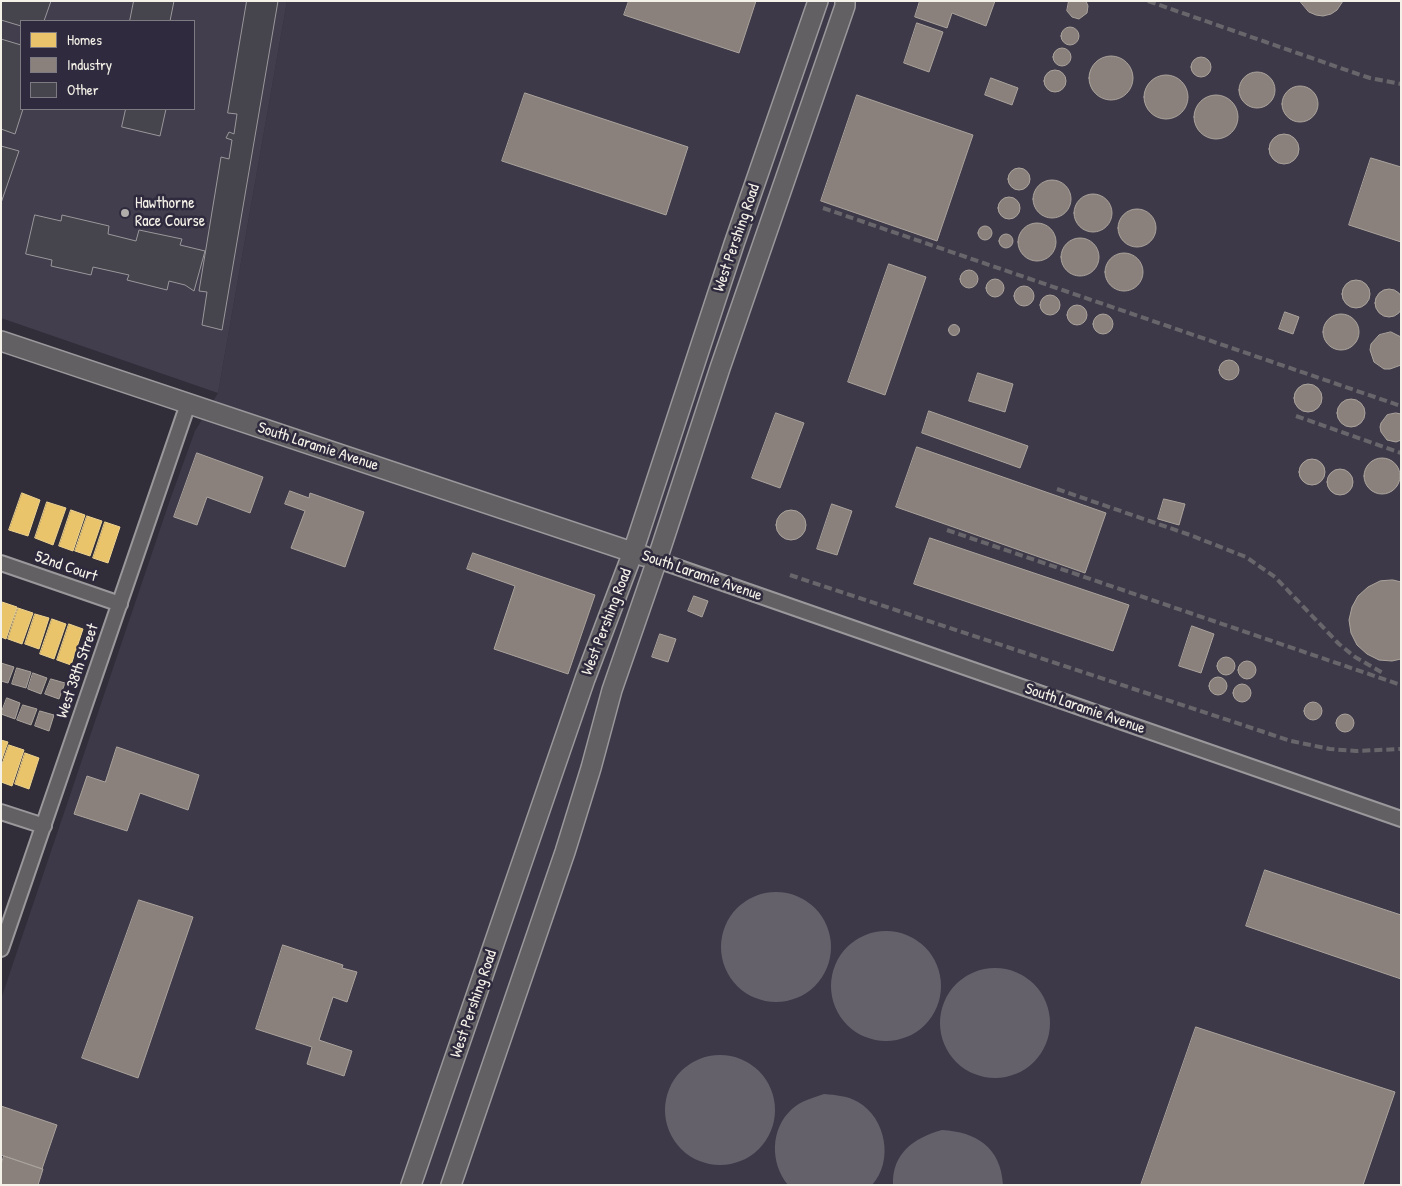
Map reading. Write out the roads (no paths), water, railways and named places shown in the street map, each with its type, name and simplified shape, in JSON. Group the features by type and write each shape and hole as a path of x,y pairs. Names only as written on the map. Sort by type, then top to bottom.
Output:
{"main road":[{"name":"West Pershing Road","path":"411,1185 585,679 633,552 696,359 818,1"},
{"name":"West Pershing Road","path":"451,1185 565,852 591,768 612,690 720,368 845,6 845,1"},
{"name":"South Laramie Avenue","path":"1,341 657,560"},
{"path":"696,359 720,368"}],"street":[{"name":"West 38th Street","path":"1,949 188,404"},
{"name":"South Laramie Avenue","path":"657,560 1401,818"},
{"name":"52nd Court","path":"1,563 120,604"},
{"path":"1,812 44,826"}],"railway":[{"path":"1148,1 1370,78 1401,84"},
{"path":"823,208 1401,406"},
{"path":"1296,416 1401,453"},
{"path":"1057,489 1190,535 1246,557 1275,577 1339,644 1355,657 1383,673"},
{"path":"947,530 1401,685"},
{"path":"790,575 1291,741 1330,749 1356,751 1401,749"}],"place":[{"name":"Hawthorne Race Course","path":"125,213"}]}
